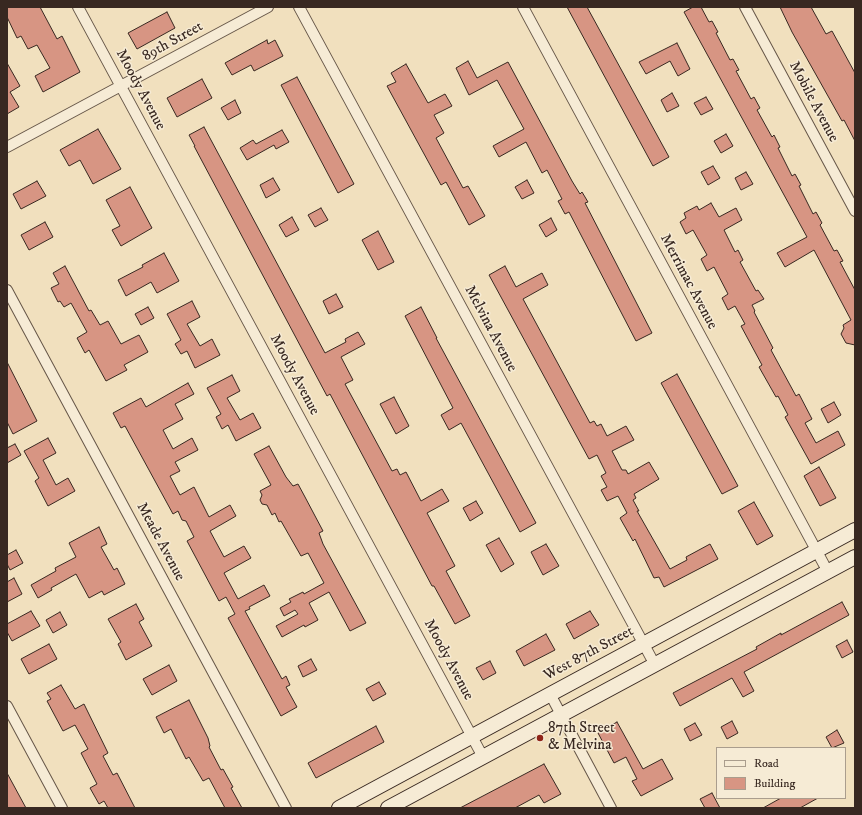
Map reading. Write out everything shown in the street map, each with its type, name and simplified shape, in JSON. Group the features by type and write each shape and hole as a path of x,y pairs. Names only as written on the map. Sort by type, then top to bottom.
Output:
{"main road":[{"name":"West 87th Street","path":"339,808 855,530"},
{"path":"389,808 855,557"}],"street":[{"name":"Moody Avenue","path":"78,7 483,757"},
{"name":"89th Street","path":"7,147 268,7"},
{"name":"Melvina Avenue","path":"299,7 654,665"},
{"name":"Merrimac Avenue","path":"523,7 828,572"},
{"name":"Mobile Avenue","path":"745,7 855,211"},
{"name":"Meade Avenue","path":"7,290 286,808"},
{"path":"550,694 611,808"},
{"path":"7,706 62,808"}],"building":[{"path":"7,7 40,7 57,39 62,36 80,72 43,92 35,76 50,68 37,45 28,49 21,36 17,38 7,17"},
{"path":"567,7 587,7 669,157 653,166"},
{"path":"693,7 701,7 709,22 712,21 718,32 716,33 730,60 733,59 739,70 736,71 751,99 754,97 760,108 757,110 772,137 774,135 780,147 778,148 792,176 795,174 801,185 799,186 813,214 816,212 822,223 820,225 834,251 837,250 843,261 840,262 855,290 855,345 846,343 841,334 844,328 843,325 851,320 814,250 785,267 777,253 807,237 684,12"},
{"path":"780,7 811,7 826,34 832,31 855,73 855,141 844,120 842,121 792,32"},
{"path":"167,12 175,28 137,49 128,33"},
{"path":"267,40 268,44 275,40 283,56 254,71 251,65 232,75 225,63"},
{"path":"677,43 690,69 678,76 670,61 646,74 639,62"},
{"path":"468,61 477,78 508,62 572,181 580,194 582,192 588,202 585,203 652,333 636,341 569,212 565,214 558,201 562,199 547,170 542,173 526,142 499,157 493,146 524,129 497,80 469,95 456,68"},
{"path":"7,63 20,86 10,92 19,107 7,114"},
{"path":"406,64 428,103 445,94 452,106 434,115 444,133 436,138 463,188 468,186 485,216 469,225 446,182 441,185 387,86 396,82 391,73"},
{"path":"297,77 354,184 338,193 281,85"},
{"path":"202,79 212,98 177,117 167,98"},
{"path":"672,93 679,106 667,112 661,100"},
{"path":"706,97 713,109 701,115 694,103"},
{"path":"235,100 241,113 228,120 221,108"},
{"path":"204,127 325,353 346,342 345,339 358,332 365,344 341,357 353,380 345,384 392,471 397,469 400,475 406,472 421,501 442,489 449,501 427,513 455,566 446,571 470,616 455,624 434,586 432,586 330,394 327,396 194,146 189,135"},
{"path":"98,129 121,169 93,184 80,160 69,166 60,150"},
{"path":"282,130 289,142 276,149 274,145 247,160 240,148 253,140 256,144"},
{"path":"726,134 733,146 721,153 714,141"},
{"path":"713,166 720,178 708,185 701,172"},
{"path":"746,172 753,184 741,190 735,178"},
{"path":"273,178 280,190 266,198 260,185"},
{"path":"527,180 534,193 522,199 515,187"},
{"path":"37,181 46,196 21,209 13,194"},
{"path":"130,187 152,228 121,246 112,230 120,226 106,200"},
{"path":"711,203 719,217 736,208 742,220 724,230 735,252 738,250 743,260 740,262 756,291 758,290 764,299 752,305 755,311 754,312 773,348 771,350 796,396 799,394 812,419 805,423 816,443 838,431 845,445 811,464 785,417 788,415 778,396 776,397 759,367 762,365 741,326 745,324 735,306 728,310 722,298 728,294 714,267 707,271 701,259 707,255 693,230 686,234 680,222 686,218 684,213 697,206 699,210"},
{"path":"321,208 328,220 315,227 308,215"},
{"path":"292,217 299,230 286,237 279,225"},
{"path":"551,218 557,230 546,237 539,225"},
{"path":"45,222 53,237 29,250 21,235"},
{"path":"378,231 394,262 378,270 362,240"},
{"path":"164,253 179,281 157,293 151,282 126,296 118,280 143,267 142,265"},
{"path":"65,266 89,311 91,310 100,325 108,321 121,344 139,335 148,352 124,365 127,370 106,381 89,350 85,353 77,338 87,332 71,303 64,307 60,301 58,302 51,288 59,284 53,273"},
{"path":"505,266 516,287 542,273 548,285 523,299 590,423 594,421 597,426 601,424 607,436 626,426 634,440 612,451 622,470 626,470 628,474 649,462 659,479 634,494 636,498 633,500 639,511 637,511 670,569 687,560 686,557 710,544 718,559 664,587 659,577 654,578 635,539 633,541 620,518 627,513 618,496 607,501 601,490 607,487 601,476 606,473 597,455 589,459 489,275"},
{"path":"336,294 343,307 329,314 323,301"},
{"path":"192,301 200,317 187,324 200,346 212,339 220,355 195,368 187,351 181,354 175,344 181,340 167,314"},
{"path":"148,307 154,318 141,325 135,314"},
{"path":"421,307 436,338 536,523 520,532 461,423 449,430 441,415 453,408 405,316"},
{"path":"7,362 37,421 13,434 7,422"},
{"path":"677,374 738,486 722,494 661,383"},
{"path":"232,375 240,391 227,398 240,420 253,413 261,428 236,441 228,425 222,429 216,417 221,414 207,388"},
{"path":"188,383 194,394 175,404 183,419 163,430 173,449 192,438 198,450 175,462 180,471 170,476 180,495 194,487 209,517 230,505 236,516 210,531 224,557 244,546 251,558 224,573 238,599 264,585 270,596 249,607 250,609 245,611 282,679 286,676 290,685 286,687 297,707 281,716 228,618 235,614 226,597 219,601 187,541 194,537 186,521 182,520 178,511 173,514 125,426 121,428 113,413 141,398 146,407"},
{"path":"394,397 409,426 396,434 380,404"},
{"path":"834,402 841,415 828,423 821,409"},
{"path":"48,438 56,453 43,460 56,485 68,478 75,491 48,506 35,481 39,478 24,451"},
{"path":"15,444 21,455 7,463 7,448"},
{"path":"269,446 286,477 293,486 298,484 323,531 319,533 323,544 366,623 350,631 329,592 309,603 318,620 305,627 304,625 282,637 276,626 298,614 295,610 284,616 280,608 291,602 289,599 303,592 304,594 324,583 308,553 301,556 281,521 279,522 275,513 272,515 267,505 262,504 260,500 262,495 260,491 271,485 254,454"},
{"path":"819,467 836,498 820,506 804,476"},
{"path":"476,501 483,513 470,521 463,508"},
{"path":"754,502 773,536 757,545 738,511"},
{"path":"99,527 107,544 101,547 114,570 117,568 125,584 104,595 102,591 89,598 76,574 51,588 52,590 38,598 31,585 56,571 55,568 76,557 69,543"},
{"path":"499,538 514,564 501,572 486,545"},
{"path":"546,544 559,566 543,575 531,552"},
{"path":"16,550 23,563 10,570 7,564 7,555"},
{"path":"14,578 22,594 7,602 7,582"},
{"path":"842,602 849,615 744,672 754,691 743,697 732,678 680,706 673,693 757,649 756,647 781,633 781,635"},
{"path":"136,604 144,619 139,622 152,646 126,660 118,644 121,642 108,619"},
{"path":"31,611 40,626 12,641 7,632 7,624"},
{"path":"590,611 599,625 574,639 566,624"},
{"path":"60,612 67,625 53,633 46,620"},
{"path":"546,634 555,650 524,666 516,651"},
{"path":"847,640 853,652 842,658 836,646"},
{"path":"49,644 57,659 29,674 21,659"},
{"path":"311,659 317,670 303,677 298,666"},
{"path":"490,661 496,673 483,680 476,668"},
{"path":"169,665 177,681 152,695 143,679"},
{"path":"379,682 386,694 373,701 366,689"},
{"path":"61,685 75,709 84,704 108,753 103,756 113,775 117,773 135,808 108,808 104,801 99,804 90,788 97,784 81,753 88,749 75,725 63,731 47,701 51,699 47,693"},
{"path":"189,700 208,738 209,747 221,770 223,769 233,787 231,788 242,808 225,808 209,778 203,781 189,757 186,759 171,729 164,733 156,717"},
{"path":"732,721 738,733 727,739 721,727"},
{"path":"617,722 643,769 662,759 673,779 641,796 632,781 637,779 626,757 614,763 598,733"},
{"path":"695,723 702,735 690,741 684,729"},
{"path":"376,726 384,742 316,778 308,763"},
{"path":"837,730 844,743 831,747 826,737"},
{"path":"544,764 561,794 544,803 539,795 515,808 460,808"},
{"path":"7,773 26,808 7,808"},
{"path":"712,793 720,808 705,808 700,799"},
{"path":"779,799 816,799 800,808 763,808"}],"place":[{"name":"87th Street & Melvina","path":"540,738"}]}
